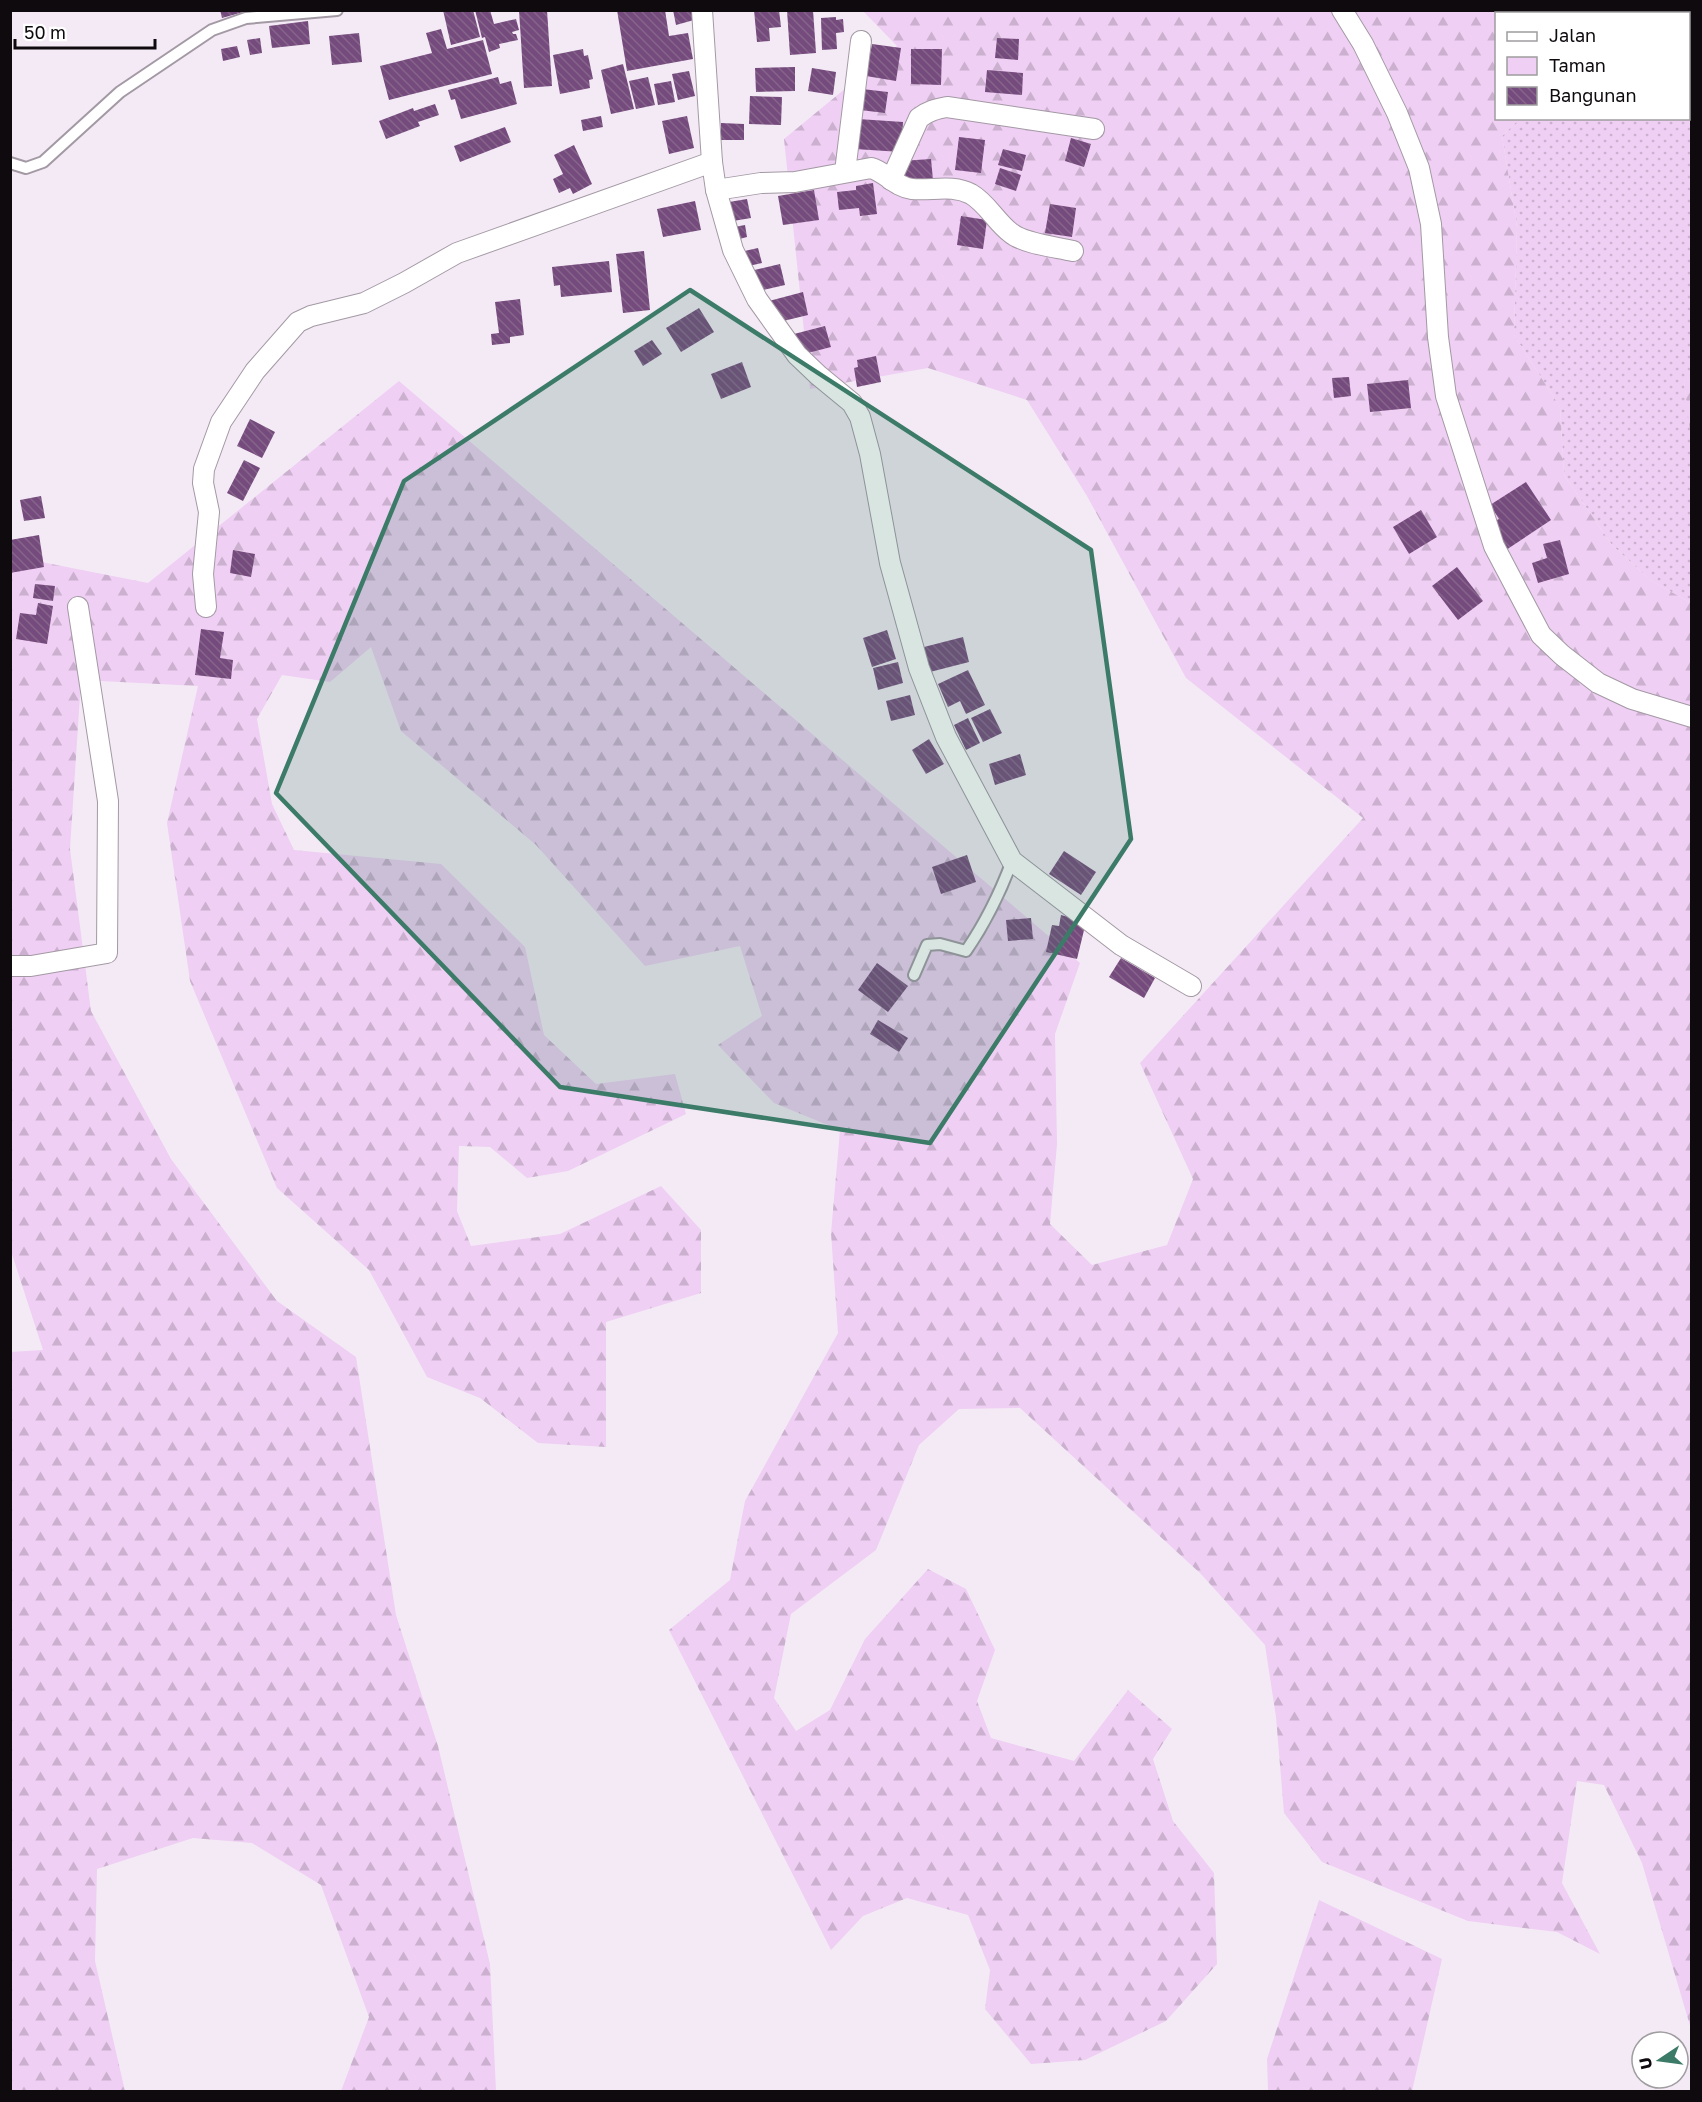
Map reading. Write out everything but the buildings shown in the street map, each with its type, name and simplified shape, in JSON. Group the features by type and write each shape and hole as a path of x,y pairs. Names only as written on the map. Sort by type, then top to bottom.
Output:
{"street":[{"path":"702,10 712,162 716,189 733,250 757,299 797,355 852,403 860,417 870,454 890,563 919,668 946,737 1012,861 1121,945 1191,986"},
{"path":"1342,10 1363,44 1397,113 1419,168 1431,224 1438,337 1446,396 1494,546 1542,635 1562,655 1606,687 1632,699 1692,717"},
{"path":"845,172 861,41"},
{"path":"891,180 919,118 936,109 947,107 1095,129"},
{"path":"206,607 203,574 209,512 203,483 204,469 221,422 255,371 298,322 311,316 364,303 457,253 712,162"},
{"path":"716,189 795,182 871,168 912,189 947,188 969,192 978,198 1018,239 1073,251"},
{"path":"10,966 31,966 107,953 108,801 78,607"}],"lane":[{"path":"10,163 26,168 43,162 120,92 212,30 246,18 336,10"},
{"path":"914,975 927,945 940,944 966,951 980,932 998,898 1012,861"}],"highlighted area":[{"path":"690,290 1091,550 1131,839 930,1143 560,1087 276,793 404,481"}],"green space":[{"path":"863,11 1648,11 1495,12 1495,120 1518,120 1502,136 1517,227 1514,335 1560,407 1564,475 1612,545 1650,580 1691,603 1691,2029 1642,1863 1604,1785 1577,1781 1562,1883 1600,1954 1557,1932 1468,1921 1322,1862 1284,1813 1276,1717 1265,1645 1201,1574 1020,1408 959,1409 919,1445 876,1550 791,1614 774,1698 796,1731 830,1710 865,1639 928,1569 966,1589 995,1650 977,1701 991,1738 1074,1761 1128,1690 1172,1729 1153,1759 1173,1821 1214,1873 1217,1964 1166,2021 1085,2060 1031,2064 985,2009 990,1970 968,1915 907,1898 863,1916 831,1950 669,1630 730,1580 745,1501 838,1333 831,1233 840,1130 774,1103 718,1045 762,1016 740,946 645,966 536,845 401,731 371,647 330,682 282,675 257,719 272,804 294,850 441,864 525,947 544,1035 596,1084 675,1074 686,1114 568,1171 527,1178 490,1147 459,1146 457,1211 471,1246 560,1234 661,1186 701,1230 701,1293 606,1322 606,1447 538,1443 480,1398 427,1377 369,1270 277,1188 190,981 167,823 198,686 81,680 70,849 91,1011 171,1159 277,1301 356,1357 396,1615 438,1746 490,1964 496,2091 341,2091 369,2017 321,1885 252,1843 193,1838 97,1869 95,1961 125,2091 11,2091 10,1352 43,1350 10,1248 11,556 148,583 399,381 1080,963 1055,1034 1057,1144 1050,1224 1092,1265 1167,1245 1193,1179 1140,1063 1363,818 1186,678 1087,496 1027,400 928,368 810,389 784,139 897,46"},
{"path":"1691,24 1692,375 1684,381 1692,440 1691,603 1650,580 1612,545 1564,475 1560,407 1514,335 1517,227 1502,136 1518,120 1690,120"},
{"path":"1691,375 1691,440 1684,381"},
{"path":"1319,1900 1442,1959 1412,2091 1268,2091 1267,2059"}]}
